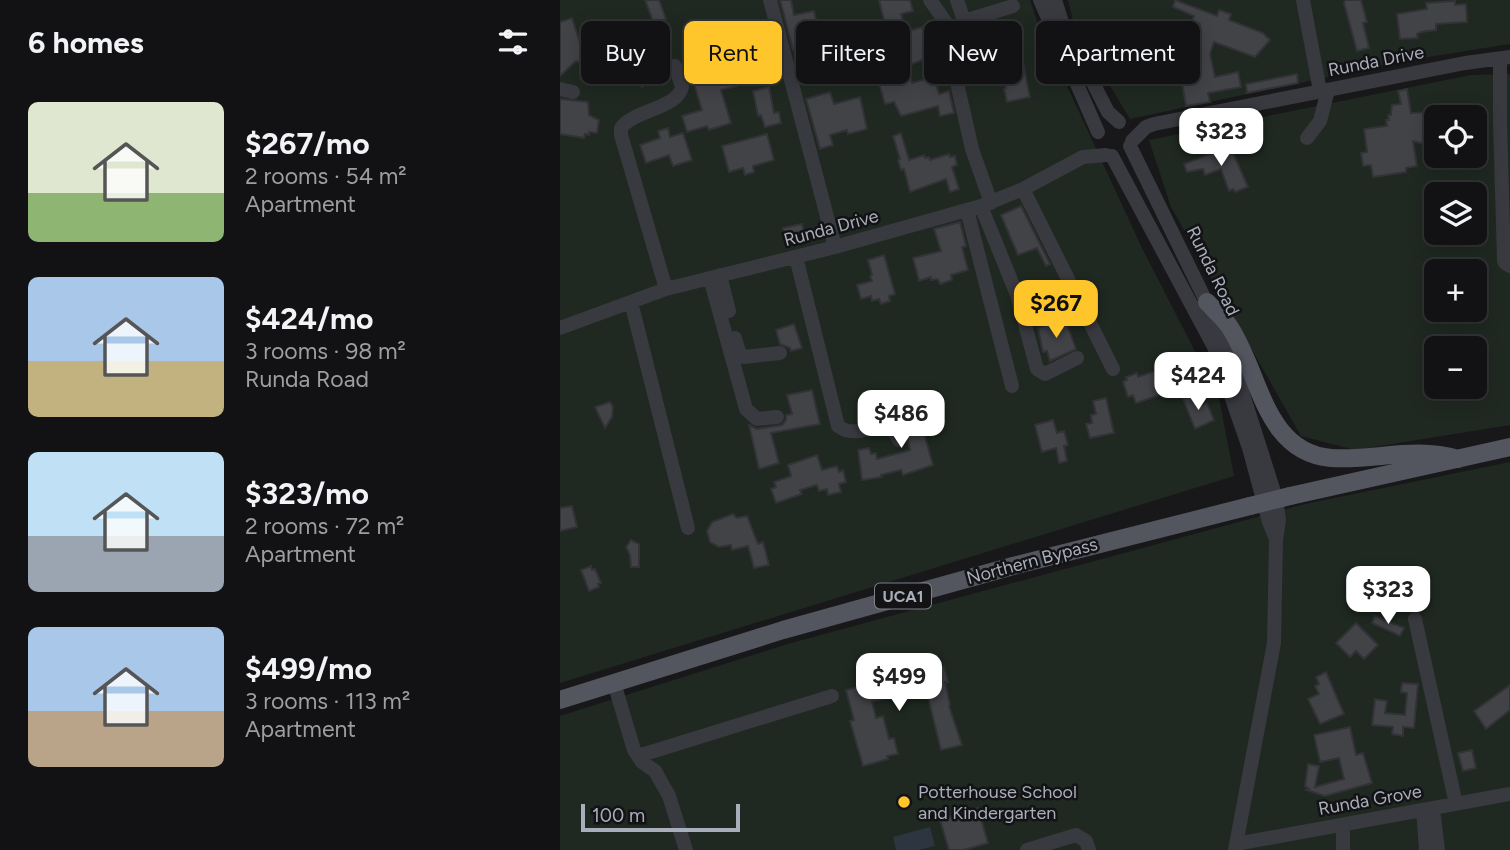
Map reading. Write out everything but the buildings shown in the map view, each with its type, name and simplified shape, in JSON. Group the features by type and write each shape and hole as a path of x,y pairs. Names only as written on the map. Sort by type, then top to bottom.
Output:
{"main road":[{"path":"1207,302 1229,327 1272,418 1290,443 1306,452 1344,459 1420,452 1458,459"},
{"name":"Northern Bypass","path":"560,700 783,630 1000,569 1290,496 1510,447"}],"street":[{"path":"771,0 835,247"},
{"path":"930,0 947,24 951,38 1012,386"},
{"path":"957,0 964,21 1013,6"},
{"path":"1040,0 1101,151 1109,155"},
{"name":"Runda Road","path":"1055,0 1062,22 1108,112 1127,134 1227,344 1272,484 1279,520 1276,540 1274,643 1236,847"},
{"path":"1303,0 1324,90 1320,121 1307,138"},
{"path":"1507,58 1510,104"},
{"path":"1507,58 1500,123 1504,260 1507,266 1510,266"},
{"name":"Runda Drive","path":"560,328 666,289 835,247 980,206 1023,189 1083,157 1124,153 1127,134 1146,127 1324,90 1507,58"},
{"path":"666,289 621,128 628,121 677,97 682,87 675,66"},
{"path":"1083,157 1108,122 1127,134"},
{"name":"Runda Road","path":"1109,155 1214,347 1249,448 1276,540"},
{"path":"1023,189 1113,369"},
{"path":"980,206 1017,295 1037,369 1045,374 1077,358"},
{"path":"796,257 838,426 845,431 858,432 883,425 891,426 899,440"},
{"path":"715,276 740,354 780,353"},
{"path":"715,276 746,409 757,419 777,416"},
{"path":"631,302 688,528"},
{"path":"1415,619 1456,804"},
{"path":"614,683 634,750 654,771 669,796 686,850"},
{"path":"638,756 832,696"},
{"name":"Runda Grove","path":"1236,847 1510,794"},
{"path":"1426,850 1428,809"},
{"path":"1428,809 1438,850"},
{"path":"1343,825 1343,850"},
{"path":"1027,850 1076,835 1086,841 1089,850"}],"shaded area":[{"path":"560,0 1030,0 1037,21 1036,84 1066,84 1142,248 1219,398 1234,476 560,683"},
{"path":"1068,0 1510,0 1510,44 1403,61 1130,119 1109,84 1200,84 1200,21 1073,21"},
{"path":"1510,74 1510,425 1355,450 1301,436 1171,207 1149,140 1471,75"},
{"path":"1510,462 1510,850 560,850 560,716 791,643 1305,504"},
{"path":"930,827 935,846 918,850 896,850 893,837"}],"place":[{"name":"Potterhouse School and Kindergarten","path":"904,802"}]}
